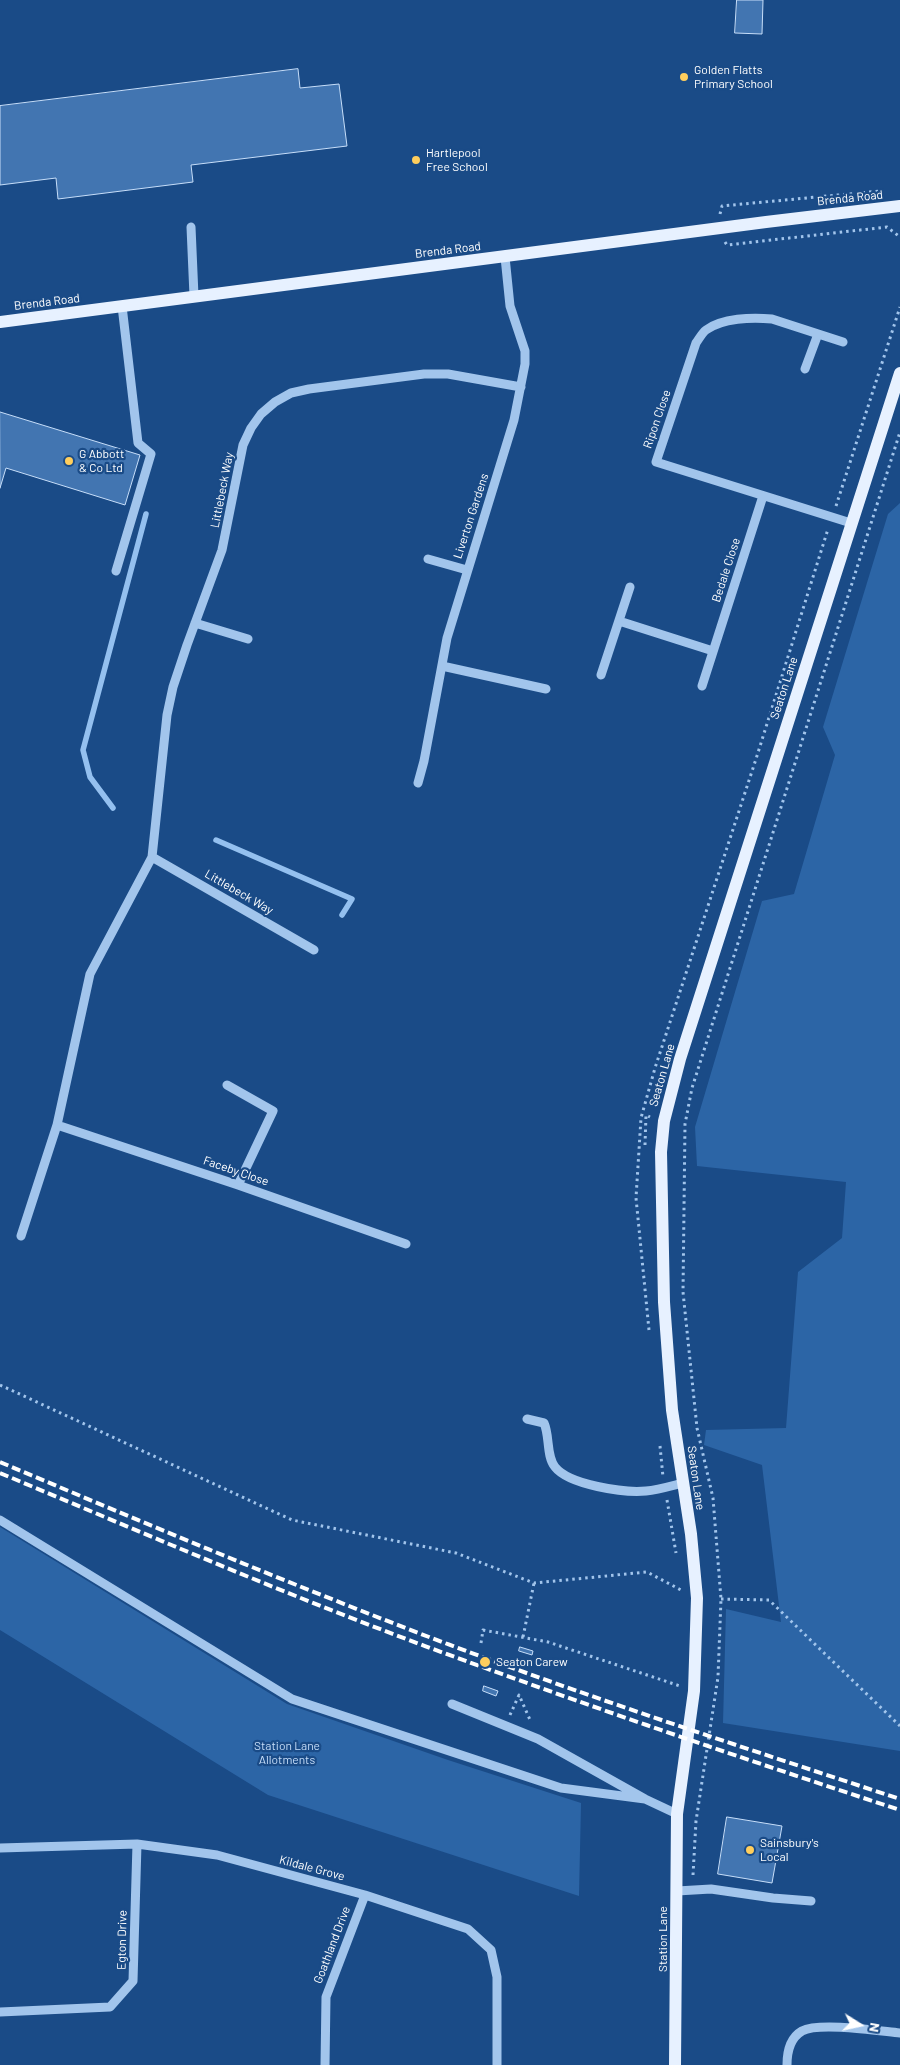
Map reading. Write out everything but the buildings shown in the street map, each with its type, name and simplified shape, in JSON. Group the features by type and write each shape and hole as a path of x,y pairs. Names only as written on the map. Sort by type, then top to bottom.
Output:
{"main road":[{"name":"Brenda Road","path":"0,322 716,228 900,206"},
{"name":"Seaton Lane","path":"677,1814 694,1691 697,1598 691,1534 672,1410 664,1302 661,1152 664,1120 680,1060 900,372"},
{"name":"Station Lane","path":"675,2065 677,1814"}],"street":[{"path":"191,227 194,296"},
{"name":"Liverton Gardens","path":"418,783 424,761 447,638 514,420 521,387 525,350 510,306 505,257"},
{"path":"116,571 151,454 138,443 122,306"},
{"name":"Ripon Close","path":"843,342 772,318 718,324 705,331 696,343 656,462 851,523"},
{"path":"805,369 818,334"},
{"name":"Littlebeck Way","path":"314,950 152,857 167,715 173,687 222,550 244,445 251,428 260,414 275,402 292,393 309,389 424,374 448,374 521,387"},
{"name":"Bedale Close","path":"702,686 763,496"},
{"path":"428,559 467,570"},
{"path":"601,675 630,587"},
{"path":"619,621 713,651"},
{"path":"195,623 248,639"},
{"path":"442,666 546,688"},
{"path":"21,1236 57,1125 90,974 152,857"},
{"path":"227,1085 273,1111 238,1185"},
{"name":"Faceby Close","path":"57,1125 238,1185 406,1244"},
{"path":"528,1419 544,1423 548,1432 548,1441 554,1466 565,1476 614,1489 646,1491 683,1483"},
{"path":"0,1520 292,1699 562,1788 645,1799"},
{"path":"452,1704 538,1739 645,1799 677,1814"},
{"name":"Kildale Grove","path":"0,1848 136,1844 218,1855 365,1895 468,1929 491,1950 497,1977 497,2065"},
{"name":"Egton Drive","path":"0,2012 110,2007 133,1981 136,1844"},
{"path":"677,1891 711,1889 773,1898 811,1901"},
{"name":"Goathland Drive","path":"325,2065 326,1997 365,1895"},
{"path":"787,2065 790,2043 804,2030 825,2028 900,2033"}],"path":[{"path":"880,191 722,206 716,228 727,245 887,227 900,237"},
{"path":"650,1333 636,1198 641,1118 655,1068 900,307"},
{"path":"677,1123 685,1124 692,1088 900,432"},
{"path":"644,1150 646,1115"},
{"path":"0,1385 292,1520 456,1553 534,1583 647,1572 682,1590 681,1581"},
{"path":"660,1439 664,1487 678,1562"},
{"path":"524,1637 534,1583"},
{"path":"721,1599 769,1600 900,1726"},
{"path":"481,1643 483,1630 548,1642 683,1687 683,1677"},
{"path":"505,1725 519,1695 538,1739"}],"green space":[{"path":"900,503 900,1751 723,1723 726,1609 781,1622 762,1465 704,1445 706,1430 786,1428 798,1272 842,1238 846,1182 697,1166 695,1127 762,901 794,894 835,755 823,727 888,514"},
{"name":"Station Lane Allotments","path":"0,1527 287,1704 448,1760 581,1803 579,1896 268,1795 0,1630"}],"waterway":[{"path":"113,808 90,777 83,750 146,514"},
{"path":"216,840 352,899 342,915"}],"railway":[{"path":"0,1462 267,1573 487,1659 900,1799"},
{"path":"0,1473 265,1584 371,1626 543,1689 900,1810"}],"place":[{"name":"Golden Flatts Primary School","path":"684,77"},
{"name":"Hartlepool Free School","path":"416,160"},
{"name":"G Abbott & Co Ltd","path":"69,461"},
{"name":"Seaton Carew","path":"485,1662"},
{"name":"Sainsbury's Local","path":"750,1850"}]}
